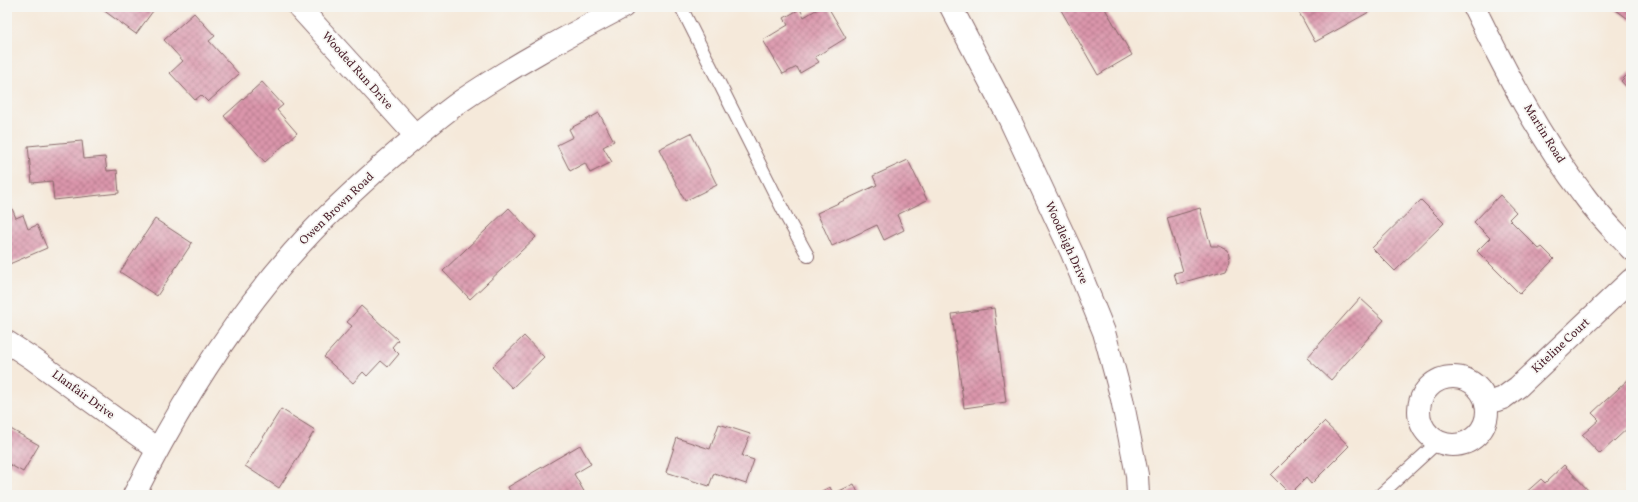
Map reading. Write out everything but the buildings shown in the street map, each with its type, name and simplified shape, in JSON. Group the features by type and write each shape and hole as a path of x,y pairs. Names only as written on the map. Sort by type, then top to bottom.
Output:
{"street":[{"name":"Wooded Run Drive","path":"299,7 416,136"},
{"name":"Owen Brown Road","path":"134,495 157,449 196,383 230,332 269,280 323,220 416,136 460,102 512,68 623,7"},
{"name":"Woodleigh Drive","path":"951,7 1013,127 1072,253 1104,332 1122,399 1137,475 1138,495"},
{"name":"Martin Road","path":"1474,7 1501,61 1546,141 1583,195 1631,249"},
{"name":"Kiteline Court","path":"1486,404 1503,398 1518,387 1631,280"},
{"name":"Llanfair Drive","path":"7,342 33,359 157,449"},
{"path":"1448,378 1463,378 1472,383 1482,392 1486,404 1487,415 1482,428 1474,438 1465,443 1452,445 1438,442 1429,435 1422,426 1419,416 1420,402 1425,391 1436,382 1448,378"}],"lane":[{"path":"681,7 808,256"},
{"path":"1380,495 1438,442"}]}
